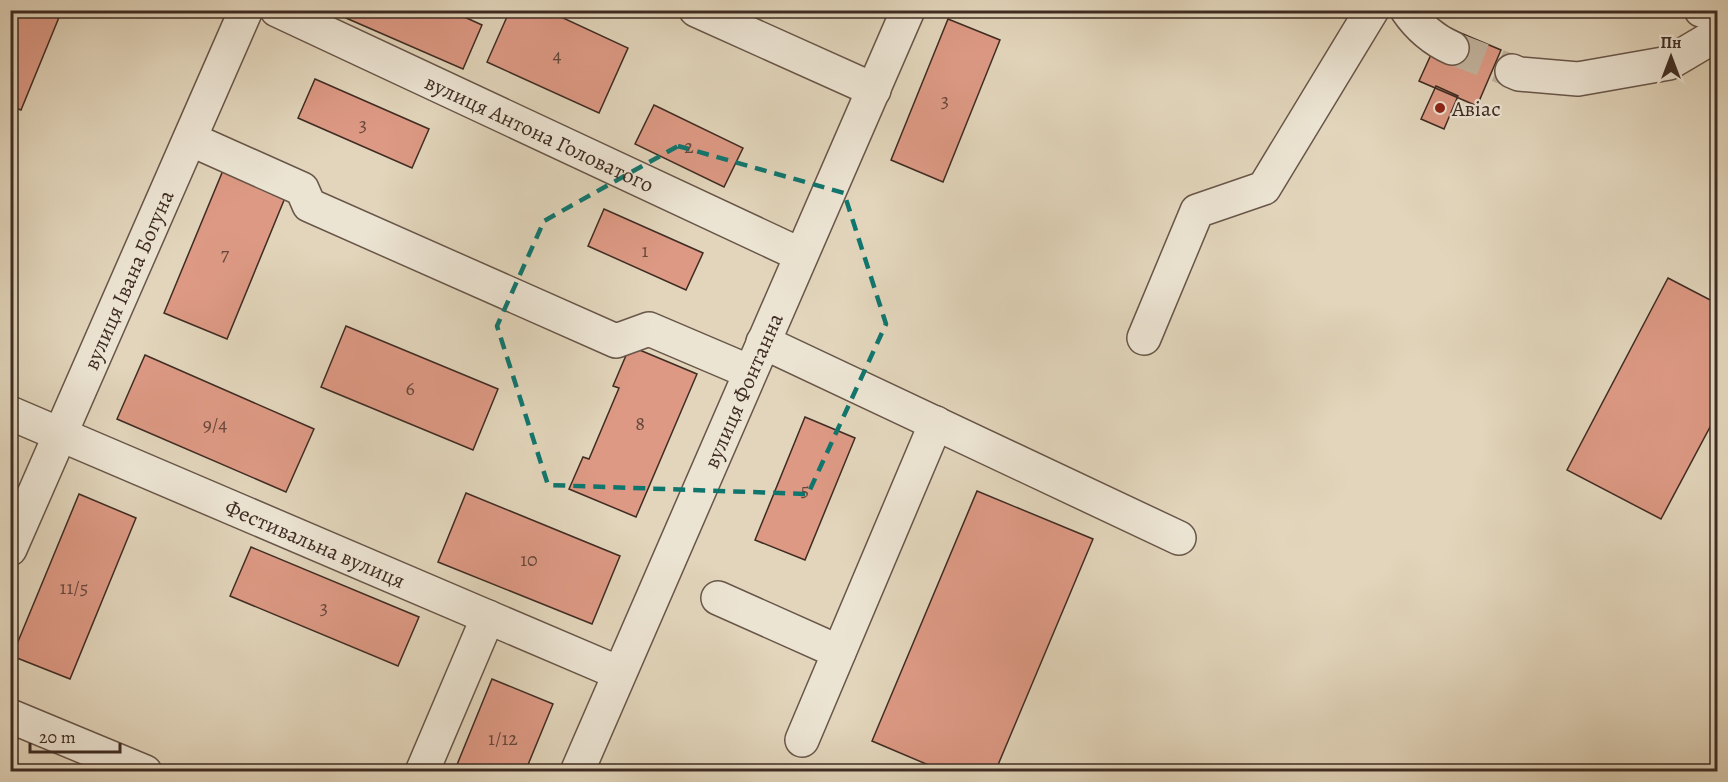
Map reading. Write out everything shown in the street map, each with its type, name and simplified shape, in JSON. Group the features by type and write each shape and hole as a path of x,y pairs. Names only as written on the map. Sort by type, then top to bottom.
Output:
{"street":[{"name":"вулиця Івана Богуна","path":"10,549 246,10"},
{"name":"вулиця Антона Головатого","path":"277,10 801,255"},
{"path":"696,10 874,90"},
{"name":"вулиця Фонтанна","path":"577,771 908,10"},
{"path":"1144,338 1197,211 1264,188 1372,10"},
{"path":"1407,10 1416,23 1443,44 1452,48"},
{"path":"1701,10 1718,16"},
{"path":"1512,71 1519,74 1578,79 1670,63 1718,34"},
{"path":"190,139 302,189 309,205 616,341 649,329 750,372"},
{"path":"763,342 1179,538"},
{"name":"Фестивальна вулиця","path":"10,413 620,674"},
{"path":"802,740 936,423"},
{"path":"718,598 839,652"},
{"path":"422,771 488,617"},
{"path":"10,716 145,771"}],"highlighted area":[{"path":"678,146 844,193 886,324 808,494 548,485 497,326 544,221"}],"building":[{"path":"10,10 62,10 21,110 10,106"},
{"path":"349,10 449,10 482,25 463,69 346,18"},
{"path":"510,10 546,10 628,48 599,113 487,62"},
{"path":"948,19 1000,40 943,182 891,160"},
{"path":"1444,26 1501,50 1477,106 1419,81"},
{"path":"315,79 429,129 412,168 298,118"},
{"name":"Авіас","path":"1436,86 1458,96 1444,129 1421,119"},
{"path":"654,105 743,148 724,187 635,144"},
{"path":"224,168 287,193 227,339 164,313"},
{"path":"604,209 703,253 686,290 588,246"},
{"path":"1668,278 1718,304 1718,412 1661,519 1567,470"},
{"path":"346,326 498,389 473,450 321,387"},
{"path":"630,346 697,374 636,517 569,489 583,457 589,459 619,388 613,386"},
{"path":"145,355 314,429 286,492 117,419"},
{"path":"805,417 855,438 805,560 755,540"},
{"path":"977,491 1093,539 995,772 945,772 872,741"},
{"path":"466,493 620,556 592,624 438,562"},
{"path":"79,494 136,518 70,679 12,656"},
{"path":"251,547 419,617 398,666 230,596"},
{"path":"492,679 553,704 525,772 454,772"}],"tunnel":[{"path":"1452,48 1512,71"}],"place":[{"name":"Авіас","path":"1440,108"}]}
